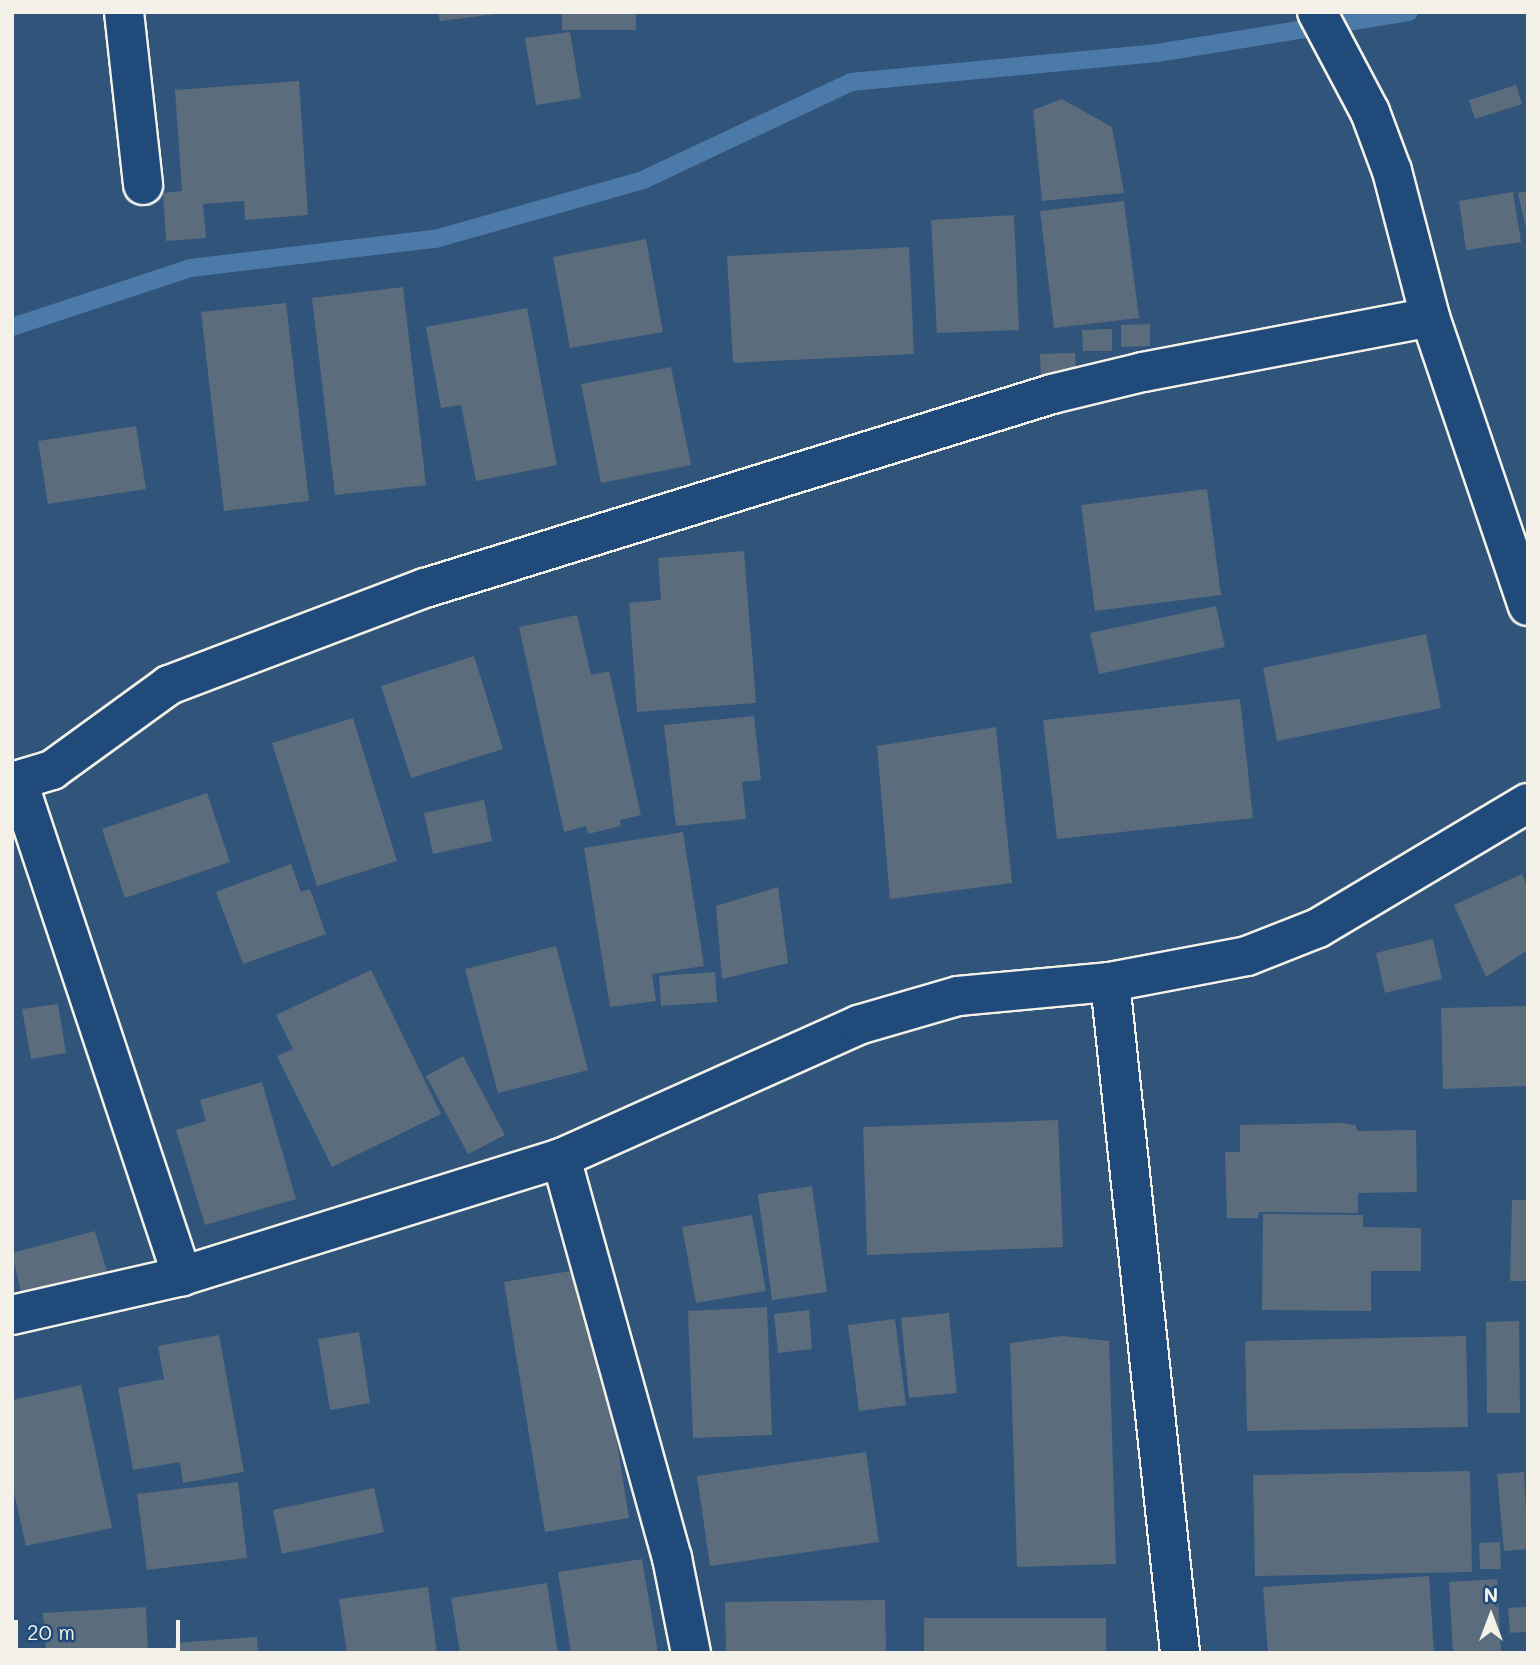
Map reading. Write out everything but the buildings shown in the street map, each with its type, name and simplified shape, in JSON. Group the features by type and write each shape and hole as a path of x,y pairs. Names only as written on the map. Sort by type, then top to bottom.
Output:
{"street":[{"path":"124,12 143,185"},
{"path":"1317,12 1370,112 1388,159 1430,317 1528,606"},
{"path":"183,1276 15,782 52,770 169,685 425,588 1052,394 1143,372 1430,317"},
{"path":"12,1315 183,1276 561,1158 858,1025 958,996 1110,982 1247,956 1318,928 1528,803"},
{"path":"1110,982 1180,1653"},
{"path":"561,1158 672,1558 691,1653"}],"waterway":[{"path":"12,327 190,268 435,239 643,180 851,82 1157,53 1409,12"}]}
